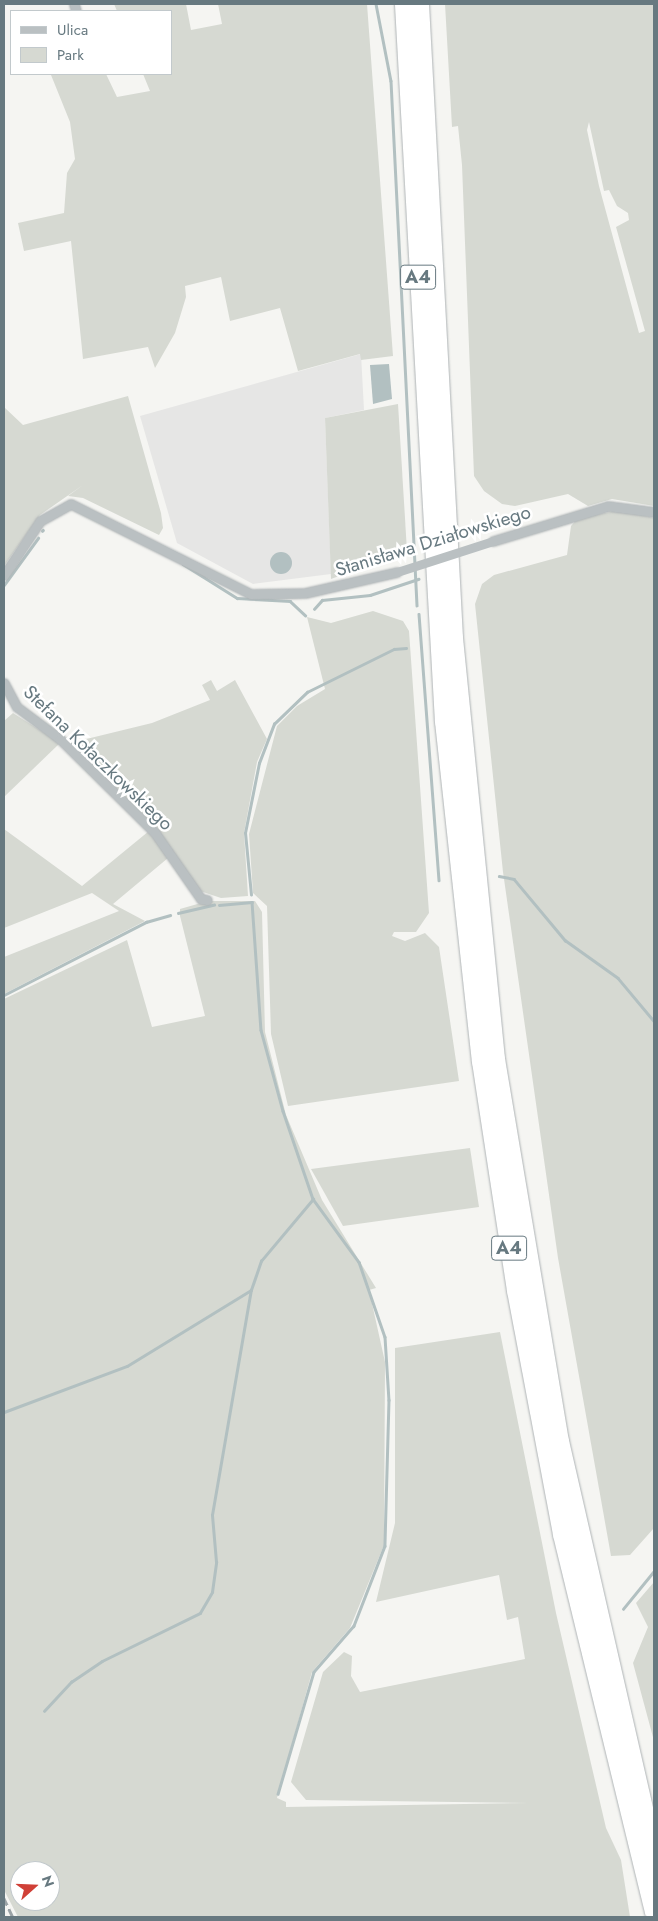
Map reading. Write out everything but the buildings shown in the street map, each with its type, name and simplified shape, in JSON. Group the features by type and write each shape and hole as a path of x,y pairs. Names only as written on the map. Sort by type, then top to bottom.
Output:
{"highway":[{"name":"A4","path":"404,4 443,711 481,1061 517,1298 561,1525 654,1912"},
{"name":"A4","path":"419,4 454,656 496,1059 561,1450 654,1856"}],"street":[{"name":"Stanisława Działowskiego","path":"4,574 40,521 71,504 252,594 315,592 397,572 608,506 654,512"},
{"name":"Stefana Kołaczkowskiego","path":"4,683 17,707 60,740 154,833 201,899 207,900"}],"shaded area":[{"path":"361,354 364,410 325,418 331,574 253,584 177,543 140,416"},
{"path":"389,364 392,399 373,404 370,365"},
{"path":"281,552 289,555 292,563 289,571 281,574 273,571 270,563 273,555"}],"green space":[{"path":"114,4 186,4 191,30 222,24 218,4 367,4 393,356 361,360 360,354 298,371 280,308 230,321 221,277 185,286 186,297 175,333 155,368 148,347 83,359 71,241 24,251 18,223 64,213 67,173 75,159 70,122 51,75 106,75 117,97 150,91 143,75 172,75 172,10 117,10"},
{"path":"445,4 654,4 654,506 612,499 588,506 568,494 515,506 502,504 484,491 474,476 462,165 458,126 452,127","holes":["589,122 604,191 609,190 617,206 628,213 629,220 616,227 645,331 639,333 599,186 587,130"]},
{"path":"128,396 161,513 163,528 159,535 83,498 68,496 83,485 40,515 4,566 4,407 23,425"},
{"path":"398,404 407,551 331,579 325,418"},
{"path":"621,510 654,518 654,1528 630,1555 611,1556 558,1258 503,872 475,604 482,584 494,575 567,555 571,526 578,518"},
{"path":"373,611 403,621 409,631 429,913 416,932 394,932 392,936 405,941 425,933 439,947 459,1081 288,1106 271,1034 267,906 253,893 249,834 277,726 297,706 325,689 307,617 331,623"},
{"path":"211,680 217,691 235,680 267,739 257,762 244,833 248,896 221,898 200,891 165,841 70,743 152,723 210,700 202,685"},
{"path":"13,713 60,743 4,797 4,721"},
{"path":"4,829 82,886 149,831 168,858 113,904 145,921 4,994 4,957 119,911 92,893 4,928"},
{"path":"208,901 255,901 262,912 265,1032 286,1115 322,1200 376,1288 369,1290 385,1362 384,1545 350,1628 312,1672 277,1798 286,1802 286,1807 529,1803 306,1800 291,1782 323,1672 344,1652 352,1656 351,1676 360,1692 525,1659 518,1617 507,1620 499,1575 376,1602 395,1523 395,1348 500,1332 556,1613 606,1828 621,1860 630,1917 18,1917 15,1911 60,1911 60,1861 10,1861 10,1902 4,1890 4,999 127,940 152,1027 205,1016 180,916 180,909"},
{"path":"470,1148 479,1207 343,1226 311,1169"},
{"path":"654,1582 654,1741 633,1663 648,1627 636,1603"}],"waterway":[{"path":"376,4 391,81 417,605"},
{"path":"4,585 38,538"},
{"path":"183,564 237,598 290,601 305,615"},
{"path":"314,609 322,600 370,595 418,579"},
{"path":"419,614 439,880"},
{"path":"251,895 245,833 259,763 274,724 307,692 394,649 406,648"},
{"path":"499,876 514,879 565,940 618,978 654,1021"},
{"path":"219,905 252,902 261,1030 283,1111 313,1199 359,1262 385,1337 389,1400 385,1546 354,1626 314,1672 278,1794"},
{"path":"178,913 214,905"},
{"path":"4,995 146,922 170,915"},
{"path":"44,1711 71,1682 102,1661 200,1613 212,1592 216,1562 212,1515 251,1290 261,1261 313,1199"},
{"path":"4,1412 127,1366 251,1290"},
{"path":"623,1609 654,1571"}],"railway":[{"path":"4,1898 13,1917"}]}
